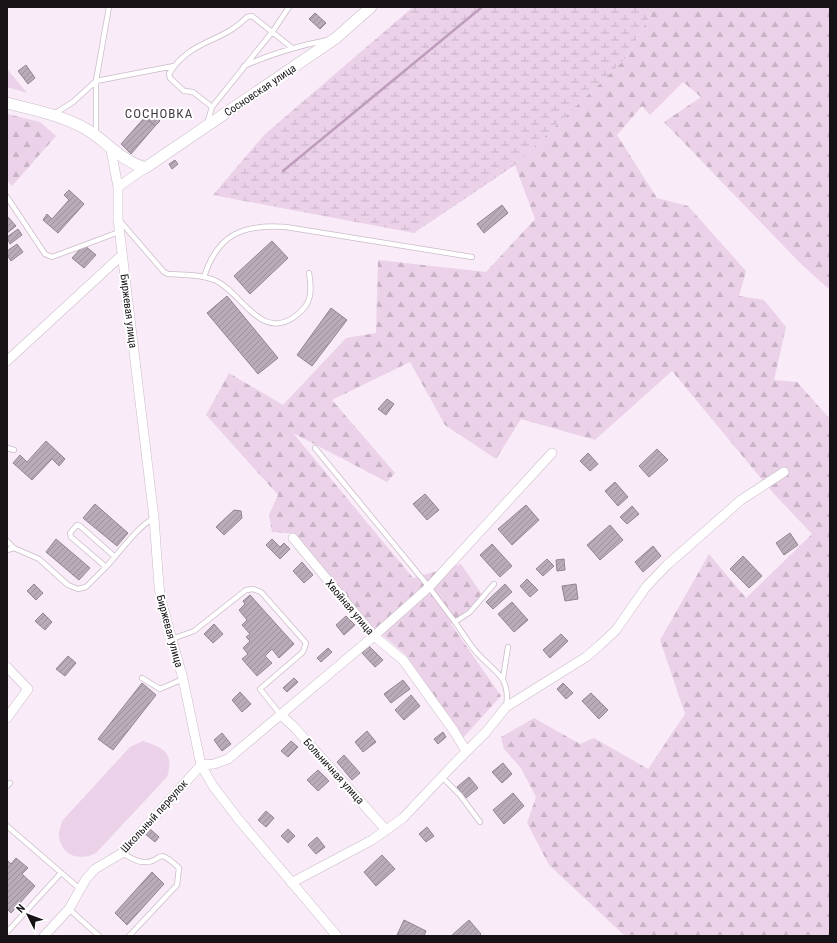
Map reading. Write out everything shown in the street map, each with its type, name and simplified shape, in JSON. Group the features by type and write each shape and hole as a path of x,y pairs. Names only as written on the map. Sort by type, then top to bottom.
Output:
{"street":[{"name":"Сосновская улица","path":"145,168 336,38 371,7"},
{"path":"7,103 72,122 96,136 111,150 145,168 118,187"},
{"name":"Биржевая улица","path":"111,150 118,187 119,232 154,518 159,586 172,639 184,679 200,765 213,786 239,820 337,936"},
{"path":"7,361 122,255"},
{"path":"200,765 214,764 228,759 374,636 429,587 552,454"},
{"path":"291,883 386,830 403,818 486,732 506,707 586,657 616,630 646,587 667,565 741,500 784,472"},
{"name":"Хвойная улица","path":"293,538 374,636 403,660 454,731 466,751"},
{"path":"7,667 28,689 7,718"},
{"name":"Больничная улица","path":"280,714 296,728 386,830"},
{"name":"Школьный переулок","path":"44,936 69,909 80,889 95,869 122,853 200,765"}],"lane":[{"path":"96,136 96,81 109,7"},
{"path":"207,126 212,107 273,31 289,7"},
{"path":"212,107 193,92 184,91 170,78 169,74 174,66 188,52 240,24 247,17 252,16 273,31 291,47"},
{"path":"243,67 270,54 291,47 336,38"},
{"path":"52,115 72,102 96,81 174,66"},
{"path":"7,197 46,254 52,257 119,232"},
{"path":"118,218 164,272 168,274 204,277 224,286 253,315 263,321 274,323 285,322 294,318 308,303 311,286 309,273"},
{"path":"204,277 209,264 228,237 249,228 265,226 286,227 472,257"},
{"path":"7,448 14,450"},
{"path":"316,448 429,587 478,654 503,678"},
{"path":"7,542 14,548 40,559 68,585 78,589 86,587 116,557 144,525 154,518"},
{"path":"106,567 71,537 70,533 76,525 80,526 116,557"},
{"path":"7,550 14,548"},
{"path":"455,622 470,612 494,584"},
{"path":"172,639 201,627 246,590 253,588 261,592 306,643 303,652 260,689 280,714"},
{"path":"506,707 508,695 503,678 508,647"},
{"path":"142,678 160,689 184,679"},
{"path":"442,776 469,806 480,822"},
{"path":"7,826 60,874 80,889"},
{"path":"122,853 142,863 149,862 162,855 167,856 180,868 177,885 129,936"},
{"path":"13,936 8,932 60,874"},
{"path":"69,909 99,936"}],"green space":[{"path":"413,7 655,7 625,59 515,165 414,233 213,195 264,135"},
{"path":"655,7 830,7 830,290 801,264 664,122 701,97 683,82 650,115 642,106 617,135 657,198 688,206 746,271 739,296 764,300 786,327 774,380 797,382 830,419 830,936 625,936 549,865 527,823 536,797 521,768 504,749 501,737 534,718 580,744 594,738 648,769 685,714 660,640 709,554 746,598 812,534 774,494 672,371 595,440 521,419 496,459 445,425 410,362 332,400 395,473 387,482 293,433 413,578 461,564 483,596 451,624 501,696 463,738 406,655 366,621 296,534 272,532 269,515 278,495 206,415 229,373 283,405 346,338 376,333 378,260 486,272 535,219 515,165 625,59"},
{"path":"7,69 27,93 7,87"},
{"path":"7,114 40,122 56,136 12,186 7,180"},
{"path":"143,741 157,746 166,753 169,763 167,777 96,853 84,857 78,857 68,853 61,844 59,837 62,821 130,747"}],"building":[{"path":"315,13 326,23 320,29 309,19"},
{"path":"26,65 35,78 28,84 18,71"},
{"path":"153,114 160,121 155,126 148,119"},
{"path":"145,117 155,126 131,154 121,144"},
{"path":"175,160 178,164 172,169 169,164"},
{"path":"69,190 84,204 58,233 43,220 47,214 52,219 69,200 64,195"},
{"path":"502,205 508,213 484,233 477,224"},
{"path":"8,217 16,226 7,233 7,218"},
{"path":"18,229 22,235 10,244 7,237"},
{"path":"272,241 288,258 250,294 234,276"},
{"path":"17,244 23,252 11,261 7,255 7,251"},
{"path":"84,245 96,255 84,268 72,258"},
{"path":"227,296 278,358 258,374 207,313"},
{"path":"331,308 347,320 312,366 297,355"},
{"path":"387,399 394,404 386,415 378,409"},
{"path":"46,441 65,459 59,466 52,459 32,480 13,463 20,455 27,462"},
{"path":"657,449 668,460 649,477 639,466"},
{"path":"588,453 598,464 590,471 580,461"},
{"path":"615,482 628,497 618,506 605,491"},
{"path":"425,494 439,510 427,520 413,504"},
{"path":"95,504 128,533 117,546 83,518"},
{"path":"526,505 539,520 512,545 498,529"},
{"path":"632,506 639,514 627,524 620,517"},
{"path":"234,510 241,511 242,518 224,535 216,527"},
{"path":"610,525 623,540 600,560 587,545"},
{"path":"790,533 798,545 784,555 776,543"},
{"path":"56,539 90,568 79,580 46,552"},
{"path":"272,539 280,547 284,543 290,549 280,559 266,545"},
{"path":"492,544 512,566 500,577 480,555"},
{"path":"653,546 661,556 643,572 635,562"},
{"path":"743,556 762,576 749,588 730,569"},
{"path":"547,559 554,566 543,576 536,569"},
{"path":"564,559 565,570 557,571 556,560"},
{"path":"302,562 313,575 304,583 293,571"},
{"path":"527,579 538,590 530,597 520,586"},
{"path":"34,584 43,593 36,600 27,591"},
{"path":"505,584 512,592 493,609 486,602"},
{"path":"576,584 578,599 565,601 562,586"},
{"path":"250,595 294,644 279,658 272,649 265,656 272,663 257,676 242,659 248,654 243,648 250,641 246,637 250,634 242,625 247,620 239,610 245,604 243,601"},
{"path":"512,602 528,620 514,632 498,614"},
{"path":"43,613 52,622 45,630 35,621"},
{"path":"346,616 355,625 344,635 336,625"},
{"path":"214,624 223,634 213,643 204,634"},
{"path":"561,634 568,641 550,658 543,650"},
{"path":"369,646 383,660 375,667 362,653"},
{"path":"328,648 332,652 321,662 317,658"},
{"path":"68,656 76,663 65,676 56,669"},
{"path":"294,678 298,682 287,692 283,688"},
{"path":"403,680 410,689 391,703 384,694"},
{"path":"142,683 156,695 113,750 98,739"},
{"path":"563,683 573,693 566,699 557,689"},
{"path":"240,692 251,704 242,712 232,700"},
{"path":"591,693 608,710 599,719 582,701"},
{"path":"411,695 420,706 404,720 395,710"},
{"path":"367,731 376,742 363,752 355,742"},
{"path":"443,732 446,737 438,744 434,739"},
{"path":"222,733 231,744 222,751 214,740"},
{"path":"291,741 298,747 288,757 281,751"},
{"path":"344,755 360,773 352,780 337,762"},
{"path":"503,763 512,774 502,783 492,772"},
{"path":"318,770 329,781 318,791 307,780"},
{"path":"469,777 478,788 466,798 457,787"},
{"path":"513,793 524,806 504,824 493,810"},
{"path":"266,811 274,818 266,827 258,820"},
{"path":"427,827 434,836 426,842 419,834"},
{"path":"149,828 159,837 155,842 144,833"},
{"path":"288,829 295,836 288,843 281,836"},
{"path":"317,837 325,847 316,854 308,845"},
{"path":"382,855 395,869 376,886 364,872"},
{"path":"16,858 28,868 22,874 35,886 11,913 7,909 7,860 11,864"},
{"path":"152,872 164,884 127,925 115,913"},
{"path":"404,920 426,931 424,936 397,935"},
{"path":"469,920 481,934 479,936 451,936"}],"waterway":[{"path":"283,171 482,7"}],"district":[{"name":"СОСНОВКА","path":"159,113"}]}
